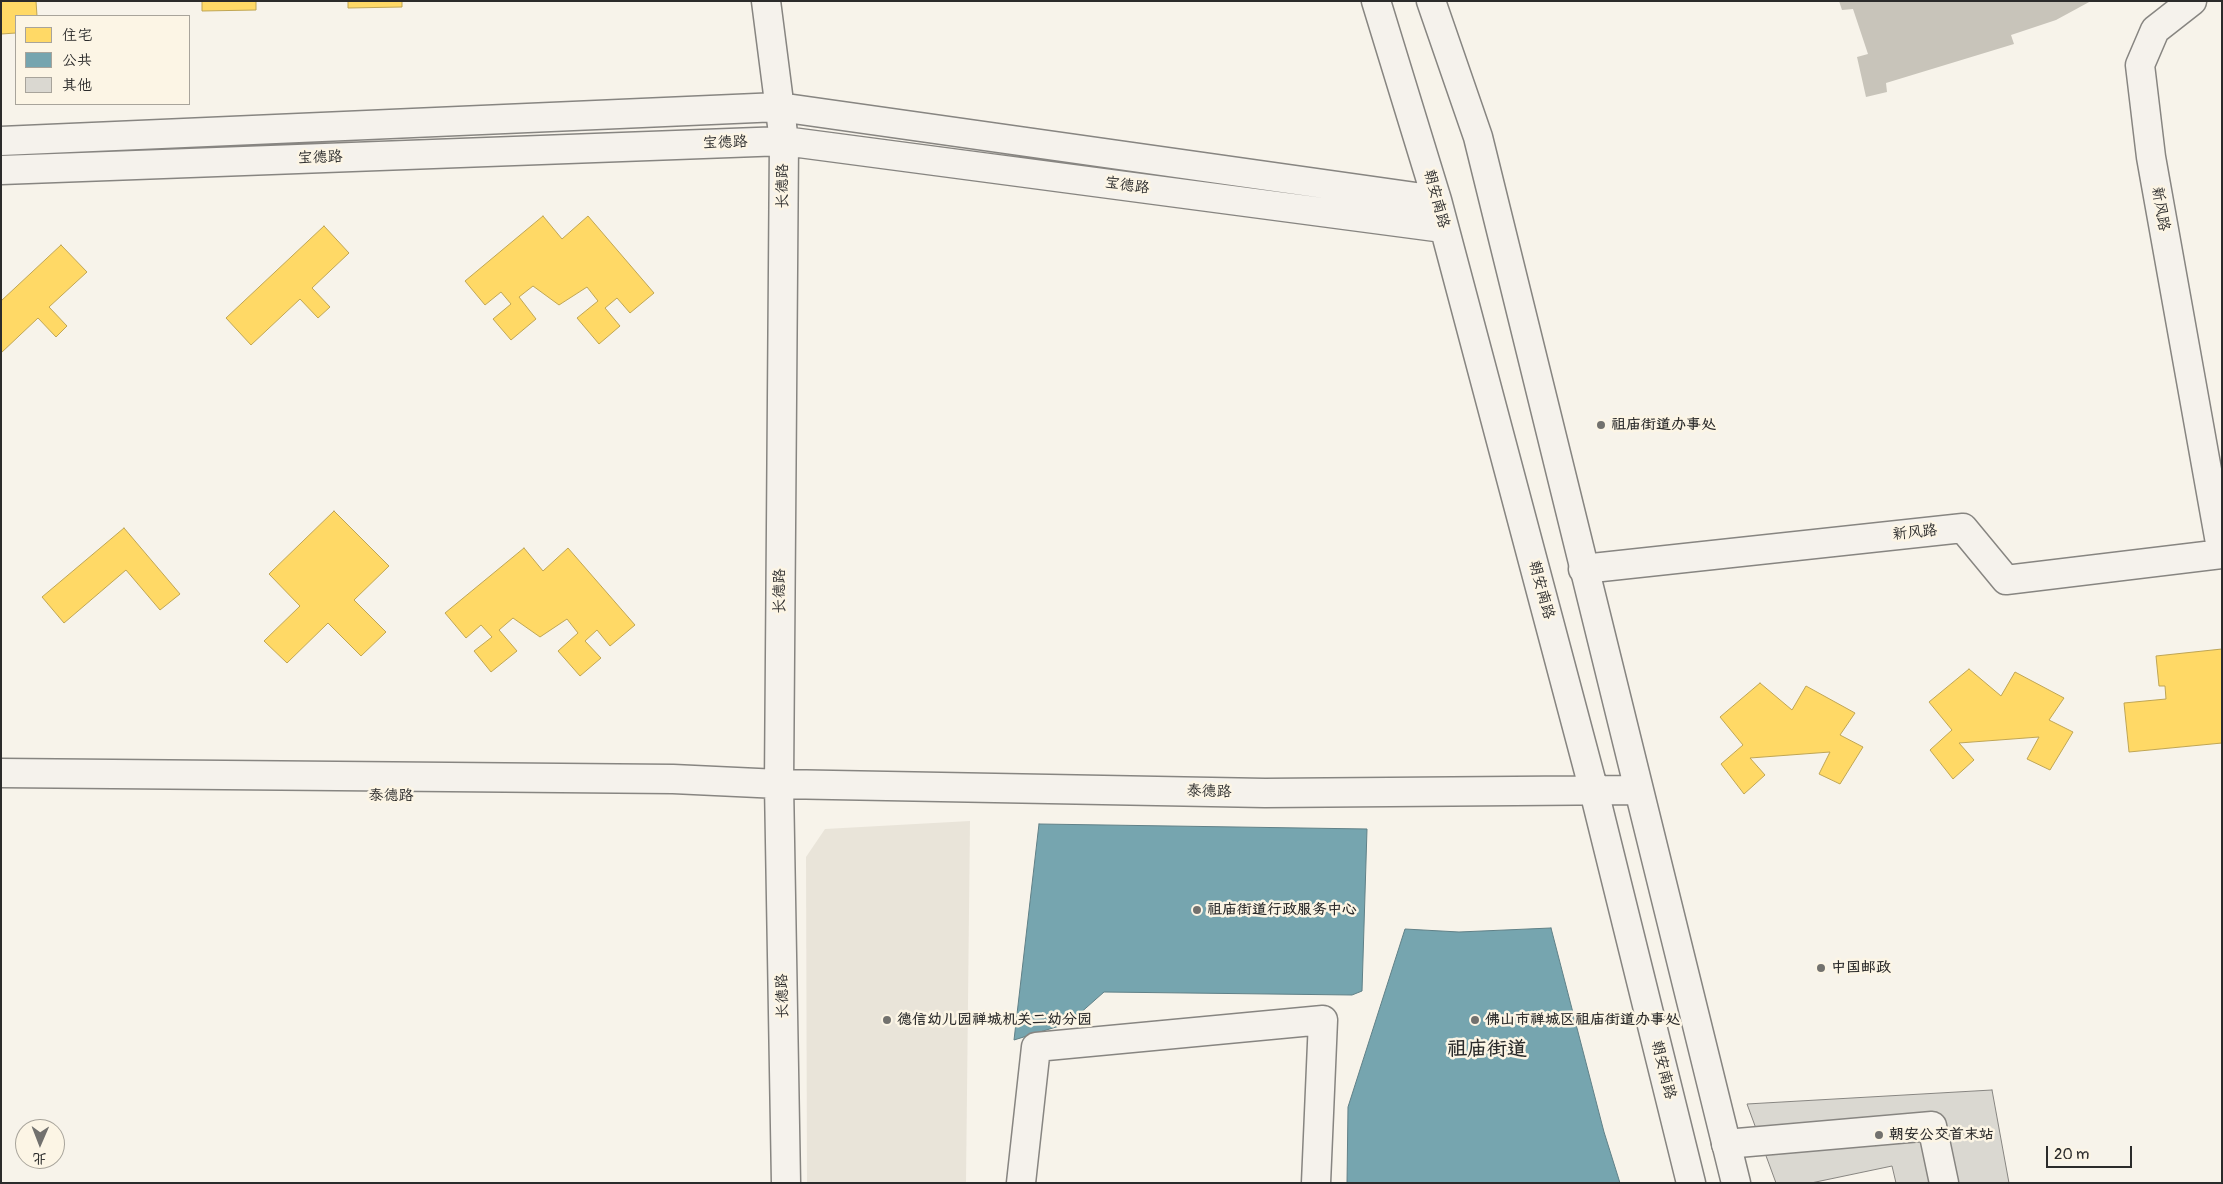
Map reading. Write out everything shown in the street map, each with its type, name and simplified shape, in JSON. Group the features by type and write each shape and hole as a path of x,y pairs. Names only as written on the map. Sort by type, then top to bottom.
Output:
{"street":[{"name":"长德路","path":"766,1 784,141 779,784 786,1183"},
{"name":"朝安南路","path":"1376,1 1437,200 1594,790 1691,1183"},
{"path":"1431,1 1478,137 1583,569 1736,1183"},
{"name":"新风路","path":"1583,569 1962,528 2006,580 2222,554 2152,167 2140,65 2155,30 2192,1"},
{"name":"宝德路","path":"1,141 780,107 1437,200"},
{"name":"宝德路","path":"1,170 784,141 1444,228"},
{"name":"泰德路","path":"1,773 673,779 779,784 1264,793 1639,790"},
{"name":"泰德路","path":"1,792 681,798 779,784"},
{"path":"1021,1183 1036,1047 1322,1020 1316,1183"},
{"path":"1726,1144 1932,1126 1944,1183"}],"shaded area":[{"path":"1839,1 2091,1 2056,20 2011,35 2014,44 1886,83 1887,92 1866,97 1857,57 1868,54 1853,9 1842,10"},
{"name":"德信幼儿园禅城机关二幼分园","path":"970,821 966,1183 807,1183 806,857 825,829"}],"building: 住宅":[{"path":"1,1 36,1 37,15 15,15 15,33 1,34"},
{"path":"202,1 256,1 256,10 202,11"},
{"path":"348,1 402,1 402,7 348,8"},
{"path":"543,216 562,239 588,216 654,293 630,313 617,298 605,308 620,326 599,344 577,318 598,301 587,287 559,305 533,286 519,297 536,319 511,340 493,319 511,304 501,292 485,305 465,281"},
{"path":"324,226 349,253 312,288 330,307 318,318 300,299 251,345 226,318"},
{"path":"61,245 87,272 49,307 67,326 56,337 38,318 1,353 1,301"},
{"path":"334,511 389,566 354,600 386,632 361,656 328,623 287,663 264,641 300,606 269,574"},
{"path":"124,528 180,594 160,610 126,570 64,623 42,597"},
{"path":"524,548 543,571 568,548 635,625 610,646 597,630 585,641 601,658 580,676 558,651 578,633 567,619 540,637 513,618 499,630 517,651 491,672 474,651 492,637 481,625 466,638 445,613"},
{"path":"2222,649 2222,743 2129,752 2124,703 2166,699 2165,686 2159,686 2156,656"},
{"path":"1969,669 2001,696 2015,672 2064,698 2049,720 2073,732 2050,770 2027,759 2039,737 1959,743 1974,760 1953,779 1930,750 1952,730 1929,702"},
{"path":"1760,683 1792,710 1806,686 1855,713 1840,735 1863,747 1840,784 1819,774 1830,752 1750,758 1765,775 1744,794 1721,764 1743,745 1720,717"}],"building: 公共":[{"name":"祖庙街道行政服务中心","path":"1039,824 1367,829 1362,991 1352,995 1104,992 1069,1023 1014,1040"},
{"name":"佛山市禅城区祖庙街道办事处","path":"1551,928 1604,1132 1620,1183 1347,1183 1348,1107 1405,929 1459,932"}],"building: 其他":[{"name":"朝安公交首末站","path":"1992,1090 2009,1183 1896,1183 1892,1166 1811,1183 1776,1183 1747,1104"}],"place":[{"name":"祖庙街道办事处","path":"1601,425"},
{"name":"祖庙街道行政服务中心","path":"1197,910"},
{"name":"中国邮政","path":"1821,968"},
{"name":"德信幼儿园禅城机关二幼分园","path":"887,1020"},
{"name":"佛山市禅城区祖庙街道办事处","path":"1475,1020"},
{"name":"朝安公交首末站","path":"1879,1135"}],"district":[{"name":"祖庙街道","path":"1487,1050"}]}
